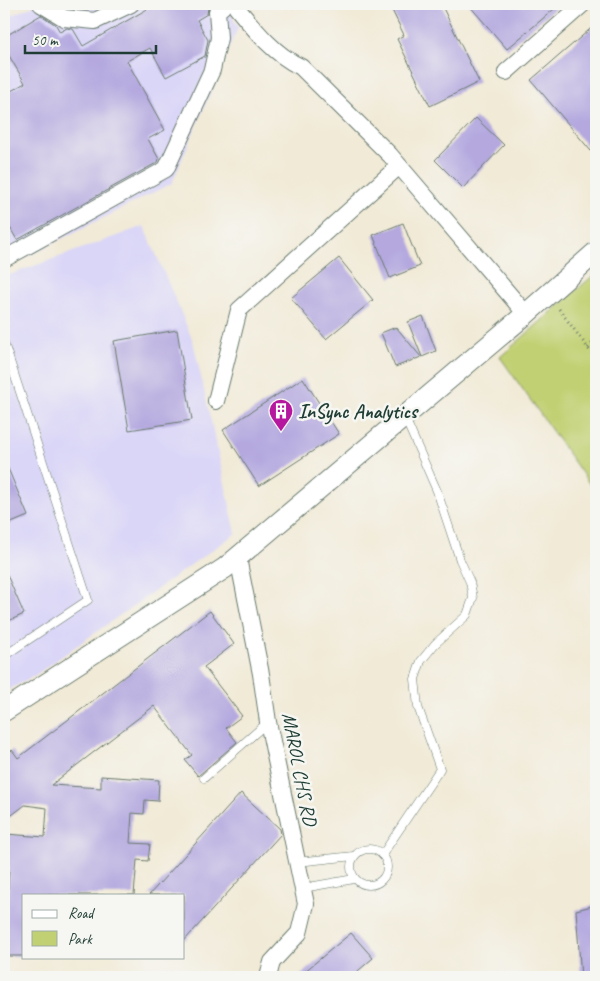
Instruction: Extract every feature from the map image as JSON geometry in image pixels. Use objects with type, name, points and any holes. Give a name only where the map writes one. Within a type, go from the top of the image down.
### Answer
[{"type":"street","points":[[41,4],[64,18],[95,21],[132,4]]},
{"type":"street","points":[[4,259],[166,169],[212,70],[219,38],[217,11],[223,6],[222,4]]},
{"type":"street","points":[[236,4],[237,8],[258,33],[290,62],[301,67],[399,166],[526,314]]},
{"type":"street","points":[[506,72],[583,4]]},
{"type":"street","points":[[216,401],[239,310],[399,166]]},
{"type":"street","points":[[4,711],[209,579],[238,558],[526,314],[596,252]]},
{"type":"street","name":"MAROL CHS RD","points":[[238,558],[262,674],[268,722],[306,904],[299,933],[272,962],[268,977]]},
{"type":"lane","points":[[4,343],[88,600],[4,656]]},
{"type":"lane","points":[[382,854],[440,770],[418,707],[415,679],[421,661],[435,644],[467,616],[473,598],[470,582],[460,560],[437,492],[405,416]]},
{"type":"lane","points":[[204,778],[268,722]]},
{"type":"lane","points":[[298,862],[354,856],[365,849],[377,851],[382,854],[387,865],[387,872],[381,881],[376,885],[364,885],[354,878],[350,867],[354,856]]},
{"type":"lane","points":[[303,888],[354,878]]},
{"type":"path","points":[[555,303],[596,360]]},
{"type":"path","points":[[588,348],[596,340]]},
{"type":"shaded area","points":[[37,4],[226,4],[238,28],[172,183],[4,268],[4,19]]},
{"type":"shaded area","points":[[144,226],[193,341],[236,533],[34,676],[4,692],[4,277]]},
{"type":"green space","points":[[596,273],[596,493],[500,357]]},
{"type":"building","points":[[156,4],[210,4],[207,14],[197,20],[208,40],[205,56],[166,77],[150,48],[127,61],[165,130],[148,139],[159,159],[158,162],[17,240],[4,217],[4,95],[25,83],[4,47],[4,37],[41,15],[56,25],[60,32],[67,28],[73,29],[83,46]]},
{"type":"building","points":[[389,4],[441,4],[479,82],[430,106],[397,39],[404,35]]},
{"type":"building","points":[[468,4],[560,4],[507,49]]},
{"type":"building","points":[[596,24],[596,157],[531,80]]},
{"type":"building","points":[[476,118],[504,145],[463,188],[435,160]]},
{"type":"building","points":[[403,223],[420,266],[390,278],[373,235]]},
{"type":"building","points":[[339,258],[373,300],[326,339],[291,298]]},
{"type":"building","points":[[423,316],[436,351],[422,357],[408,322]]},
{"type":"building","points":[[396,327],[421,357],[395,367],[381,333]]},
{"type":"building","points":[[177,330],[192,420],[129,430],[114,341]]},
{"type":"building","name":"InSync Analytics","points":[[303,378],[339,434],[259,486],[223,430]]},
{"type":"building","points":[[4,459],[28,516],[4,526]]},
{"type":"building","points":[[4,568],[24,614],[4,623]]},
{"type":"building","points":[[210,611],[234,644],[204,667],[242,716],[226,728],[237,742],[198,776],[185,760],[192,755],[154,706],[51,785],[101,788],[101,776],[159,780],[158,801],[145,800],[144,814],[132,813],[130,843],[150,844],[148,861],[137,860],[134,894],[22,894],[22,956],[4,956],[4,921],[6,921],[9,869],[4,869],[6,834],[45,837],[47,808],[25,805],[4,821],[4,757],[12,750],[18,758]]},
{"type":"building","points":[[241,793],[280,829],[281,834],[185,940],[185,894],[150,894]]},
{"type":"building","points":[[596,905],[596,977],[581,977],[576,910]]},
{"type":"building","points":[[351,933],[373,958],[351,977],[298,977]]},
{"type":"place","name":"InSync Analytics","points":[[281,432]]}]
